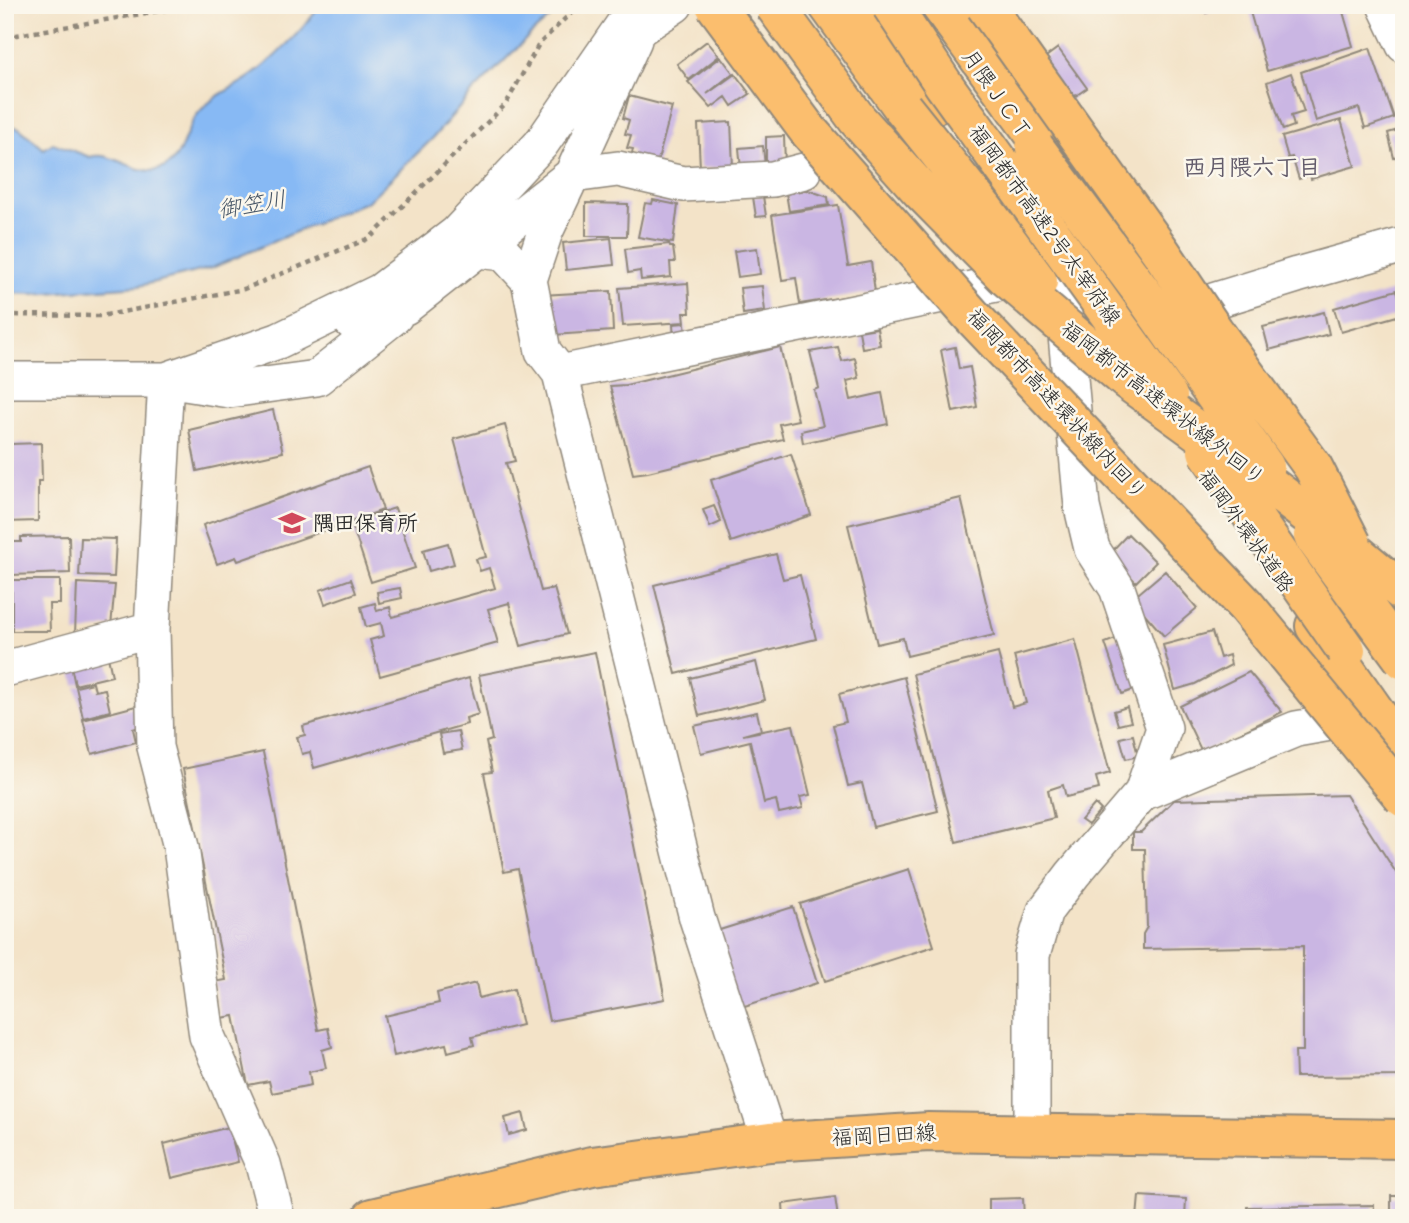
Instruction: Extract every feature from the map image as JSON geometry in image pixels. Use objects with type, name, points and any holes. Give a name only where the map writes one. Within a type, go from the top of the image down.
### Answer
[{"type":"main road","name":"福岡都市高速環状線内回り","points":[[715,5],[807,129],[971,315],[1246,606],[1404,798]]},
{"type":"main road","name":"福岡都市高速環状線外回り","points":[[774,5],[857,119],[922,192],[1005,276],[1128,381],[1244,465],[1404,593]]},
{"type":"main road","points":[[828,5],[903,108],[983,208],[1045,292],[1075,326],[1209,454]]},
{"type":"main road","name":"福岡外環状道路","points":[[864,5],[1391,722],[1404,753]]},
{"type":"main road","name":"福岡都市高速2号太宰府線","points":[[891,5],[952,96],[1346,650],[1391,722]]},
{"type":"main road","points":[[938,5],[1168,315],[1404,647]]},
{"type":"main road","name":"月隈ＪＣＴ","points":[[938,5],[1035,148],[1139,288],[1326,555],[1404,660]]},
{"type":"main road","points":[[985,5],[1313,467],[1357,555],[1404,618]]},
{"type":"main road","points":[[1004,5],[1176,246],[1214,331]]},
{"type":"main road","name":"福岡日田線","points":[[372,1218],[592,1166],[770,1142],[929,1132],[1404,1139]]},
{"type":"street","points":[[278,341],[381,291],[456,234],[541,144],[604,52],[638,17],[675,5]]},
{"type":"street","points":[[1004,5],[1168,315]]},
{"type":"street","points":[[1385,5],[1404,45]]},
{"type":"street","points":[[638,17],[572,176],[545,232],[529,280],[543,351],[560,373],[697,918],[770,1142]]},
{"type":"street","points":[[5,380],[166,380],[229,390],[317,378],[572,176],[618,169],[683,184],[773,179],[804,171]]},
{"type":"street","points":[[560,373],[1060,271],[1168,315],[1404,245]]},
{"type":"street","points":[[478,250],[504,253],[529,280]]},
{"type":"street","points":[[1032,1132],[1032,955],[1045,911],[1142,793],[1164,728],[1116,588],[1092,549],[1082,507],[1060,271]]},
{"type":"street","points":[[166,380],[278,341],[405,307]]},
{"type":"street","points":[[166,380],[152,629],[155,747],[181,847],[207,1036],[263,1164],[277,1218]]},
{"type":"street","points":[[5,669],[152,629]]},
{"type":"street","points":[[1142,793],[1296,729],[1391,722]]},
{"type":"path","points":[[165,11],[171,5]]},
{"type":"path","points":[[5,37],[194,5]]},
{"type":"path","points":[[5,315],[101,316],[244,289],[370,238],[506,104],[538,44],[579,5]]},
{"type":"water","name":"御笠川","points":[[320,5],[565,5],[531,34],[471,94],[432,139],[368,201],[212,268],[139,286],[33,294],[5,293],[5,125],[19,128],[44,149],[53,143],[90,157],[107,157],[148,171],[166,167],[177,155],[192,123],[202,109],[266,64]]},
{"type":"building","points":[[1203,5],[1227,5],[1227,6],[1206,13]]},
{"type":"building","points":[[1248,5],[1341,5],[1353,46],[1267,71]]},
{"type":"building","points":[[707,41],[719,56],[689,80],[677,64]]},
{"type":"building","points":[[1058,48],[1087,88],[1051,113],[1023,74]]},
{"type":"building","points":[[1370,48],[1394,118],[1365,128],[1359,108],[1316,121],[1301,72]]},
{"type":"building","points":[[721,57],[733,73],[707,94],[735,74],[750,94],[732,106],[726,97],[711,108],[688,82]]},
{"type":"building","points":[[1291,73],[1304,112],[1291,116],[1294,126],[1283,130],[1267,82]]},
{"type":"building","points":[[629,96],[672,107],[656,168],[630,162],[633,149],[627,148],[631,135],[625,134],[629,120],[623,118]]},
{"type":"building","points":[[1341,120],[1355,166],[1311,179],[1310,175],[1299,179],[1292,157],[1288,158],[1282,137]]},
{"type":"building","points":[[731,122],[733,167],[700,168],[698,124]]},
{"type":"building","points":[[1398,130],[1404,156],[1394,158],[1388,133]]},
{"type":"building","points":[[784,136],[785,164],[766,164],[766,137]]},
{"type":"building","points":[[763,146],[765,167],[741,169],[739,148]]},
{"type":"building","points":[[808,190],[828,197],[829,205],[789,211],[786,193]]},
{"type":"building","points":[[763,196],[766,216],[756,217],[753,197]]},
{"type":"building","points":[[653,200],[678,205],[673,243],[638,237],[645,203],[652,204]]},
{"type":"building","points":[[586,203],[628,204],[627,236],[586,236]]},
{"type":"building","points":[[838,205],[848,266],[871,262],[875,292],[800,304],[796,278],[782,280],[772,215]]},
{"type":"building","points":[[611,238],[614,265],[566,270],[563,243]]},
{"type":"building","points":[[669,244],[673,247],[675,262],[670,262],[671,277],[641,280],[640,271],[628,273],[625,249]]},
{"type":"building","points":[[757,248],[760,274],[738,277],[734,251]]},
{"type":"building","points":[[688,283],[690,313],[684,313],[685,322],[623,326],[619,288]]},
{"type":"building","points":[[762,286],[765,311],[743,314],[740,288]]},
{"type":"building","points":[[1397,290],[1404,314],[1341,332],[1334,308]]},
{"type":"building","points":[[611,291],[613,331],[552,335],[542,295]]},
{"type":"building","points":[[1324,312],[1329,334],[1269,350],[1263,327]]},
{"type":"building","points":[[685,323],[686,340],[674,341],[673,324]]},
{"type":"building","points":[[877,328],[880,345],[862,348],[859,331]]},
{"type":"building","points":[[780,347],[798,420],[779,424],[783,439],[633,474],[610,386],[626,385]]},
{"type":"building","points":[[838,347],[842,361],[855,358],[859,378],[847,381],[851,400],[882,393],[888,424],[803,443],[801,431],[823,426],[814,390],[819,388],[810,352]]},
{"type":"building","points":[[955,347],[959,369],[970,367],[977,407],[953,412],[941,350]]},
{"type":"building","points":[[273,410],[283,452],[197,471],[189,430]]},
{"type":"building","points":[[505,425],[515,461],[506,463],[541,591],[554,588],[567,634],[521,646],[509,603],[488,609],[498,643],[380,676],[370,640],[384,636],[381,623],[366,627],[361,607],[375,603],[377,611],[390,607],[392,617],[495,588],[489,568],[480,571],[476,559],[486,557],[454,439]]},
{"type":"building","points":[[5,434],[10,434],[11,444],[41,443],[42,481],[38,481],[38,521],[5,522]]},
{"type":"building","points":[[791,454],[811,515],[731,542],[711,480]]},
{"type":"building","points":[[368,467],[383,510],[238,561],[236,557],[217,564],[203,525]]},
{"type":"building","points":[[961,498],[994,635],[907,656],[903,638],[877,644],[848,525]]},
{"type":"building","points":[[714,506],[721,522],[710,527],[703,510]]},
{"type":"building","points":[[395,508],[415,568],[371,582],[351,522]]},
{"type":"building","points":[[1128,534],[1156,562],[1136,582],[1108,555]]},
{"type":"building","points":[[69,536],[70,573],[11,575],[10,542],[21,542],[21,537]]},
{"type":"building","points":[[81,538],[116,539],[114,577],[79,576]]},
{"type":"building","points":[[448,543],[454,564],[429,571],[423,550]]},
{"type":"building","points":[[776,554],[783,579],[800,575],[816,639],[676,674],[654,585]]},
{"type":"building","points":[[1165,571],[1197,608],[1164,636],[1132,599]]},
{"type":"building","points":[[351,579],[356,593],[325,604],[320,590]]},
{"type":"building","points":[[7,580],[60,580],[60,604],[49,604],[50,631],[12,631],[12,592],[7,592]]},
{"type":"building","points":[[77,583],[115,585],[111,626],[75,634]]},
{"type":"building","points":[[400,588],[402,598],[379,603],[377,592]]},
{"type":"building","points":[[1212,632],[1220,658],[1229,655],[1231,665],[1195,684],[1175,690],[1163,645]]},
{"type":"building","points":[[1123,636],[1141,687],[1122,694],[1105,643]]},
{"type":"building","points":[[1075,639],[1110,773],[1096,777],[1099,789],[1066,797],[1063,785],[1048,790],[1054,818],[956,842],[913,674],[998,653],[1012,707],[1026,703],[1014,656]]},
{"type":"building","points":[[595,652],[665,999],[549,1021],[518,869],[504,872],[484,773],[492,772],[486,742],[492,740],[479,675]]},
{"type":"building","points":[[108,657],[112,676],[75,685],[71,666]]},
{"type":"building","points":[[756,662],[765,700],[699,716],[690,678]]},
{"type":"building","points":[[1249,672],[1282,712],[1202,752],[1180,706]]},
{"type":"building","points":[[904,677],[938,811],[873,827],[862,783],[848,786],[833,725],[846,722],[839,694]]},
{"type":"building","points":[[469,678],[479,714],[466,718],[467,724],[314,768],[310,752],[302,754],[297,737],[305,735],[303,726]]},
{"type":"building","points":[[93,683],[95,691],[105,689],[110,711],[83,718],[76,687]]},
{"type":"building","points":[[136,706],[142,726],[133,729],[136,742],[92,754],[83,720]]},
{"type":"building","points":[[1127,707],[1131,722],[1118,725],[1114,711]]},
{"type":"building","points":[[757,712],[761,730],[743,735],[793,725],[810,795],[800,797],[803,808],[779,813],[776,800],[764,803],[750,741],[701,753],[694,726]]},
{"type":"building","points":[[458,731],[462,750],[443,753],[439,734]]},
{"type":"building","points":[[1133,735],[1138,756],[1126,759],[1120,738]]},
{"type":"building","points":[[263,752],[318,1030],[328,1028],[332,1047],[322,1050],[326,1068],[309,1072],[311,1085],[272,1093],[269,1081],[248,1085],[234,1016],[221,1018],[214,982],[226,980],[183,769]]},
{"type":"building","points":[[1346,795],[1404,885],[1404,1076],[1296,1077],[1295,1051],[1303,1051],[1303,946],[1143,949],[1143,934],[1147,927],[1145,849],[1133,849],[1133,832],[1141,832],[1174,800]]},
{"type":"building","points":[[1095,804],[1101,810],[1088,825],[1081,820]]},
{"type":"building","points":[[909,869],[934,946],[825,981],[800,904]]},
{"type":"building","points":[[793,907],[817,983],[732,1010],[707,934]]},
{"type":"building","points":[[476,983],[479,998],[514,989],[522,1025],[472,1037],[474,1045],[448,1052],[446,1044],[394,1056],[385,1016],[439,1003],[437,993]]},
{"type":"building","points":[[523,1113],[527,1130],[509,1135],[505,1118]]},
{"type":"building","points":[[229,1127],[238,1162],[172,1178],[164,1144]]},
{"type":"building","points":[[1139,1196],[1186,1199],[1185,1218],[1137,1218]]},
{"type":"building","points":[[1391,1196],[1404,1196],[1404,1218],[1391,1218]]},
{"type":"building","points":[[835,1197],[838,1218],[784,1218],[783,1204]]},
{"type":"building","points":[[1023,1198],[1024,1218],[989,1218],[989,1199]]},
{"type":"building","points":[[1374,1205],[1374,1218],[1247,1218],[1247,1207]]},
{"type":"place","name":"隅田保育所","points":[[292,523]]},
{"type":"district","name":"西月隈六丁目","points":[[1252,167]]}]
